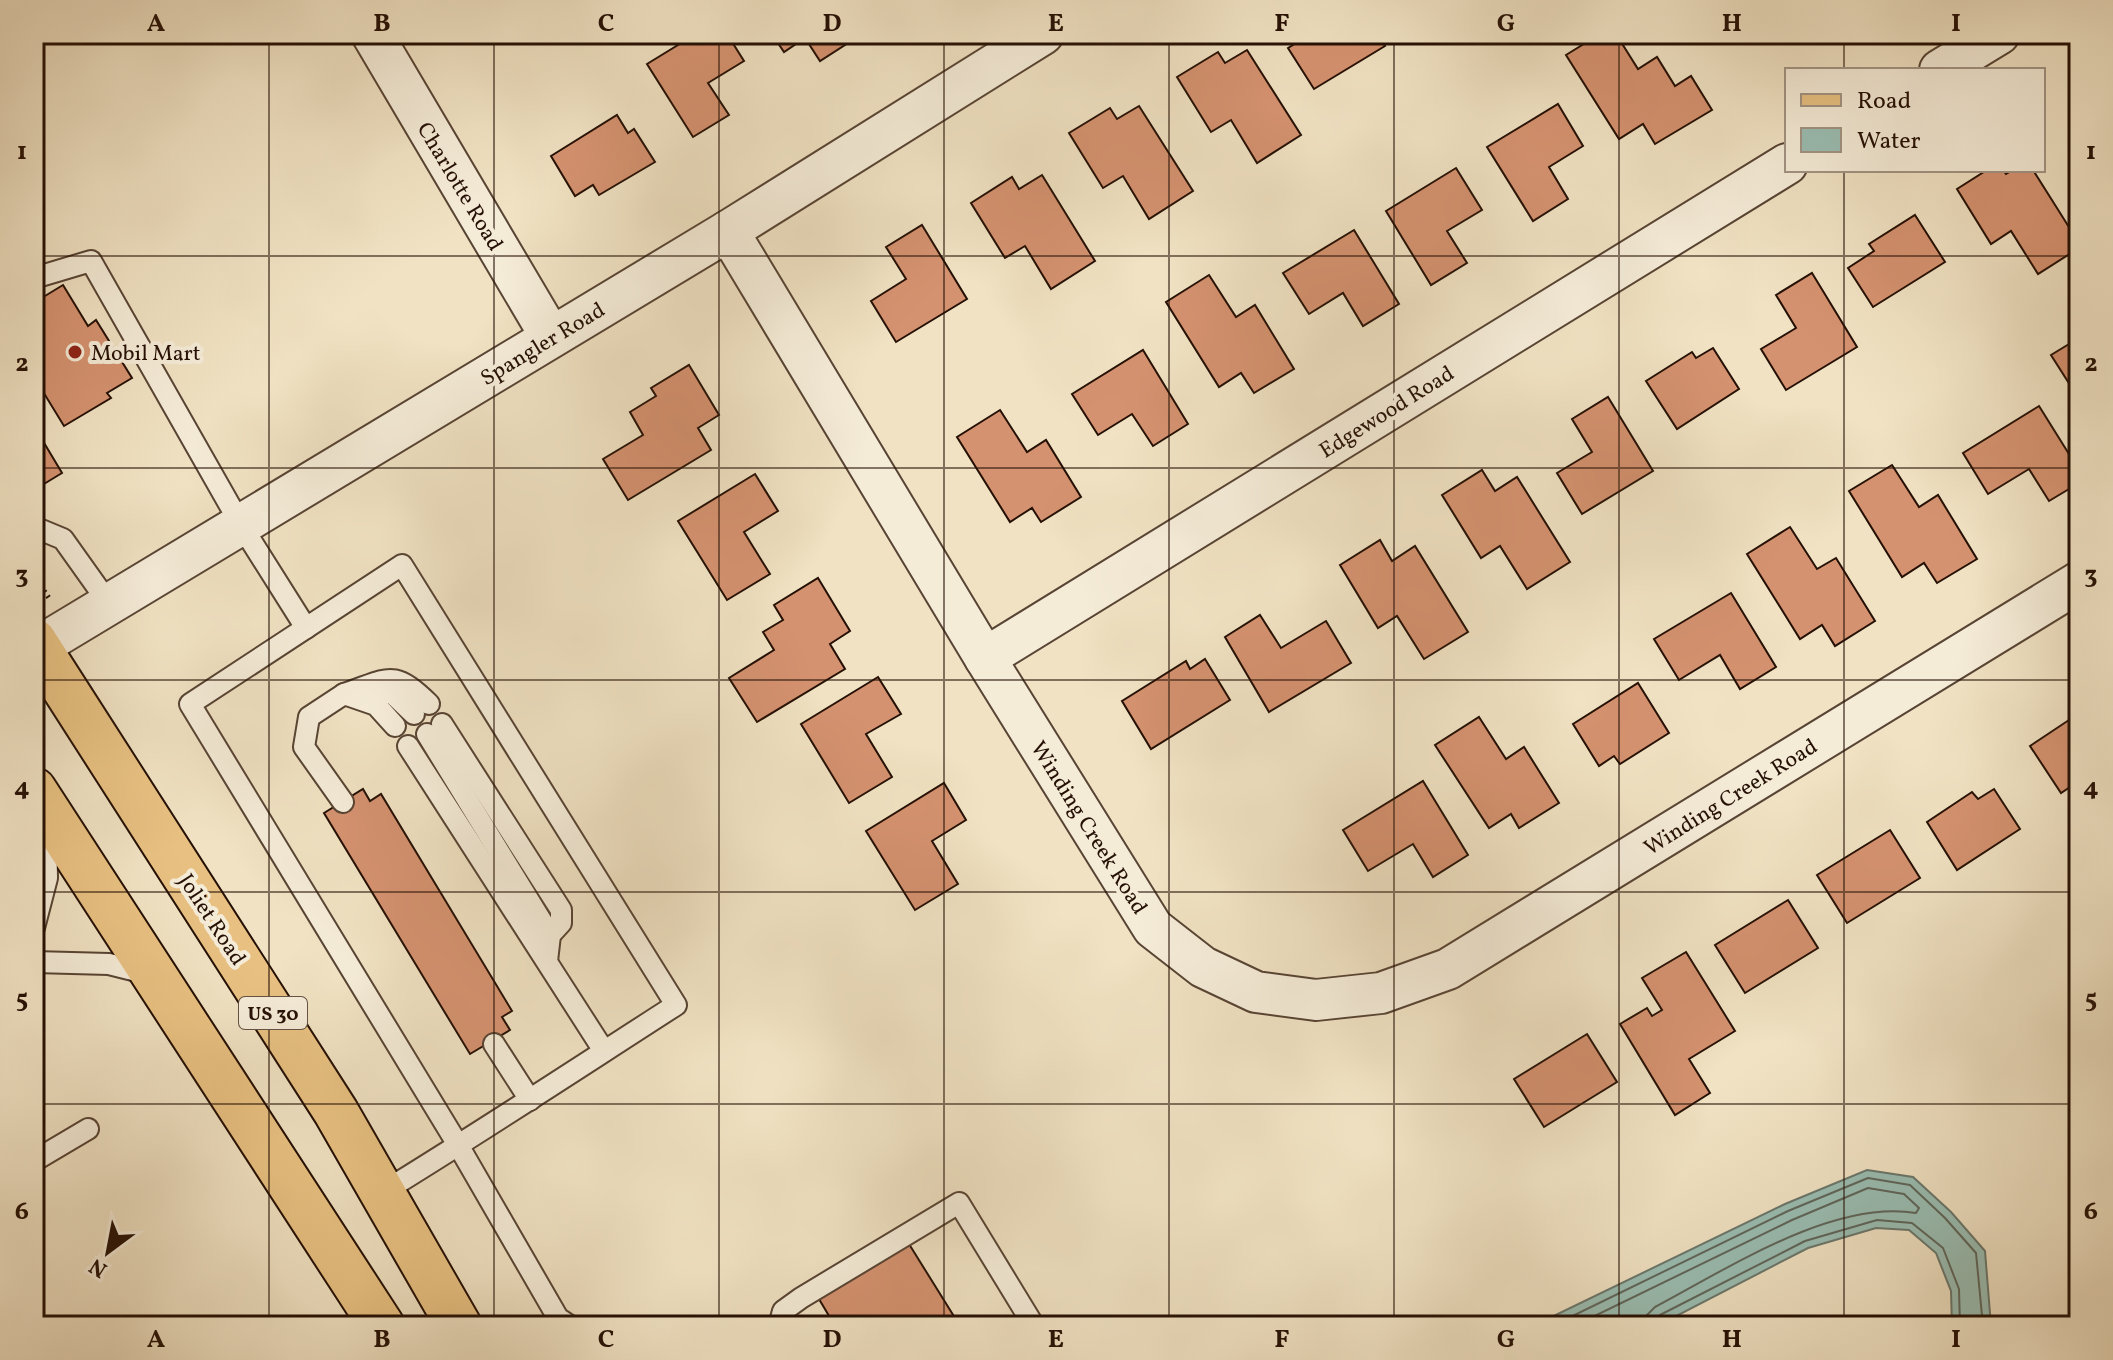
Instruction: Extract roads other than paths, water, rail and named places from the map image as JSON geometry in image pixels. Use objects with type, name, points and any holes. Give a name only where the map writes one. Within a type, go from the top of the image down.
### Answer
[{"type":"main road","name":"Joliet Road","points":[[36,644],[336,1112],[459,1326]]},
{"type":"main road","points":[[40,800],[382,1326]]},
{"type":"street","name":"Charlotte Road","points":[[372,34],[551,337]]},
{"type":"street","name":"Spangler Road","points":[[36,644],[110,605],[728,231],[1043,34]]},
{"type":"street","points":[[1943,68],[1999,34]]},
{"type":"street","name":"Edgewood Road","points":[[985,658],[1785,165]]},
{"type":"street","name":"Winding Creek Road","points":[[728,231],[985,658],[1153,928],[1203,967],[1256,992],[1316,1000],[1381,993],[1448,969],[2079,582]]},
{"type":"lane","points":[[34,278],[91,261],[241,525],[306,628]]},
{"type":"lane","points":[[34,527],[63,539],[110,605]]},
{"type":"lane","points":[[383,1192],[458,1145],[530,1100],[676,1005],[402,565],[190,704],[458,1145],[558,1318],[570,1326]]},
{"type":"lane","points":[[343,802],[304,747],[309,717],[344,694],[392,693],[422,709]]},
{"type":"lane","points":[[344,694],[376,705],[395,726]]},
{"type":"lane","points":[[435,729],[550,935],[547,961]]},
{"type":"lane","points":[[408,746],[604,1051]]},
{"type":"lane","points":[[34,928],[47,878],[40,800]]},
{"type":"lane","points":[[34,962],[109,964],[154,976]]},
{"type":"lane","points":[[494,1044],[530,1100]]},
{"type":"lane","points":[[34,1161],[88,1129]]},
{"type":"lane","points":[[779,1326],[783,1311],[801,1298],[959,1203],[1034,1326]]},
{"type":"water","points":[[1867,1170],[1913,1177],[1951,1212],[1985,1251],[1991,1326],[1952,1326],[1951,1291],[1936,1253],[1909,1230],[1876,1228],[1808,1248],[1657,1326],[1533,1326],[1785,1204]]},
{"type":"place","name":"Mobil Mart","points":[[75,352]]}]
